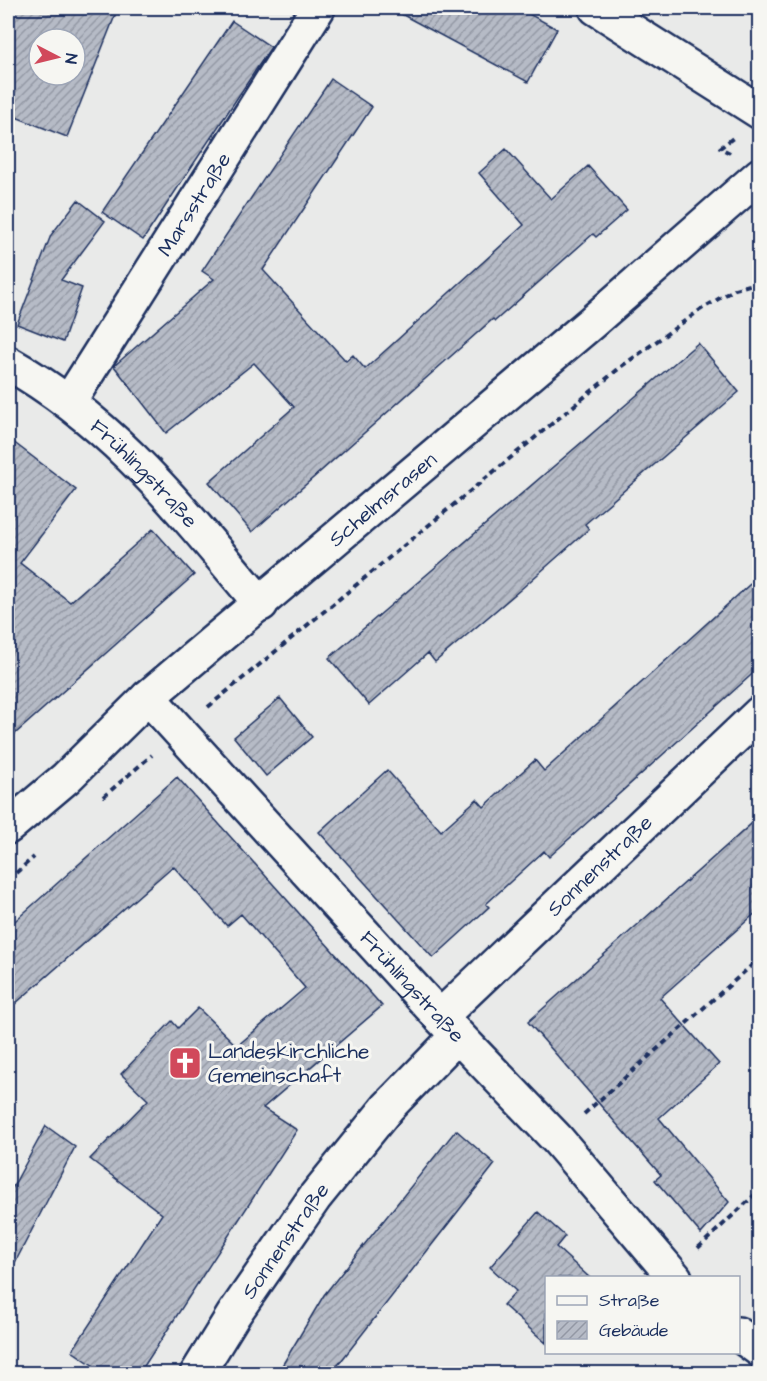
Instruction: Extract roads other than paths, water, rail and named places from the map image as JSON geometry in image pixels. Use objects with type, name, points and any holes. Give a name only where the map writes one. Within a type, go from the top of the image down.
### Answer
[{"type":"street","name":"Marsstraße","points":[[69,402],[318,8]]},
{"type":"street","points":[[596,8],[749,123]]},
{"type":"street","name":"Schelmsrasen","points":[[8,827],[66,778],[148,697],[261,604],[665,260],[759,175]]},
{"type":"street","name":"Frühlingstraße","points":[[8,363],[69,402],[136,460],[261,604]]},
{"type":"street","name":"Frühlingstraße","points":[[148,697],[449,1026],[557,1139],[673,1275]]},
{"type":"street","name":"Sonnenstraße","points":[[197,1374],[234,1314],[315,1197],[388,1107],[449,1026],[759,713]]},
{"type":"street","points":[[740,1336],[759,1350]]},
{"type":"place","name":"Landeskirchliche Gemeinschaft","points":[[185,1063]]}]
